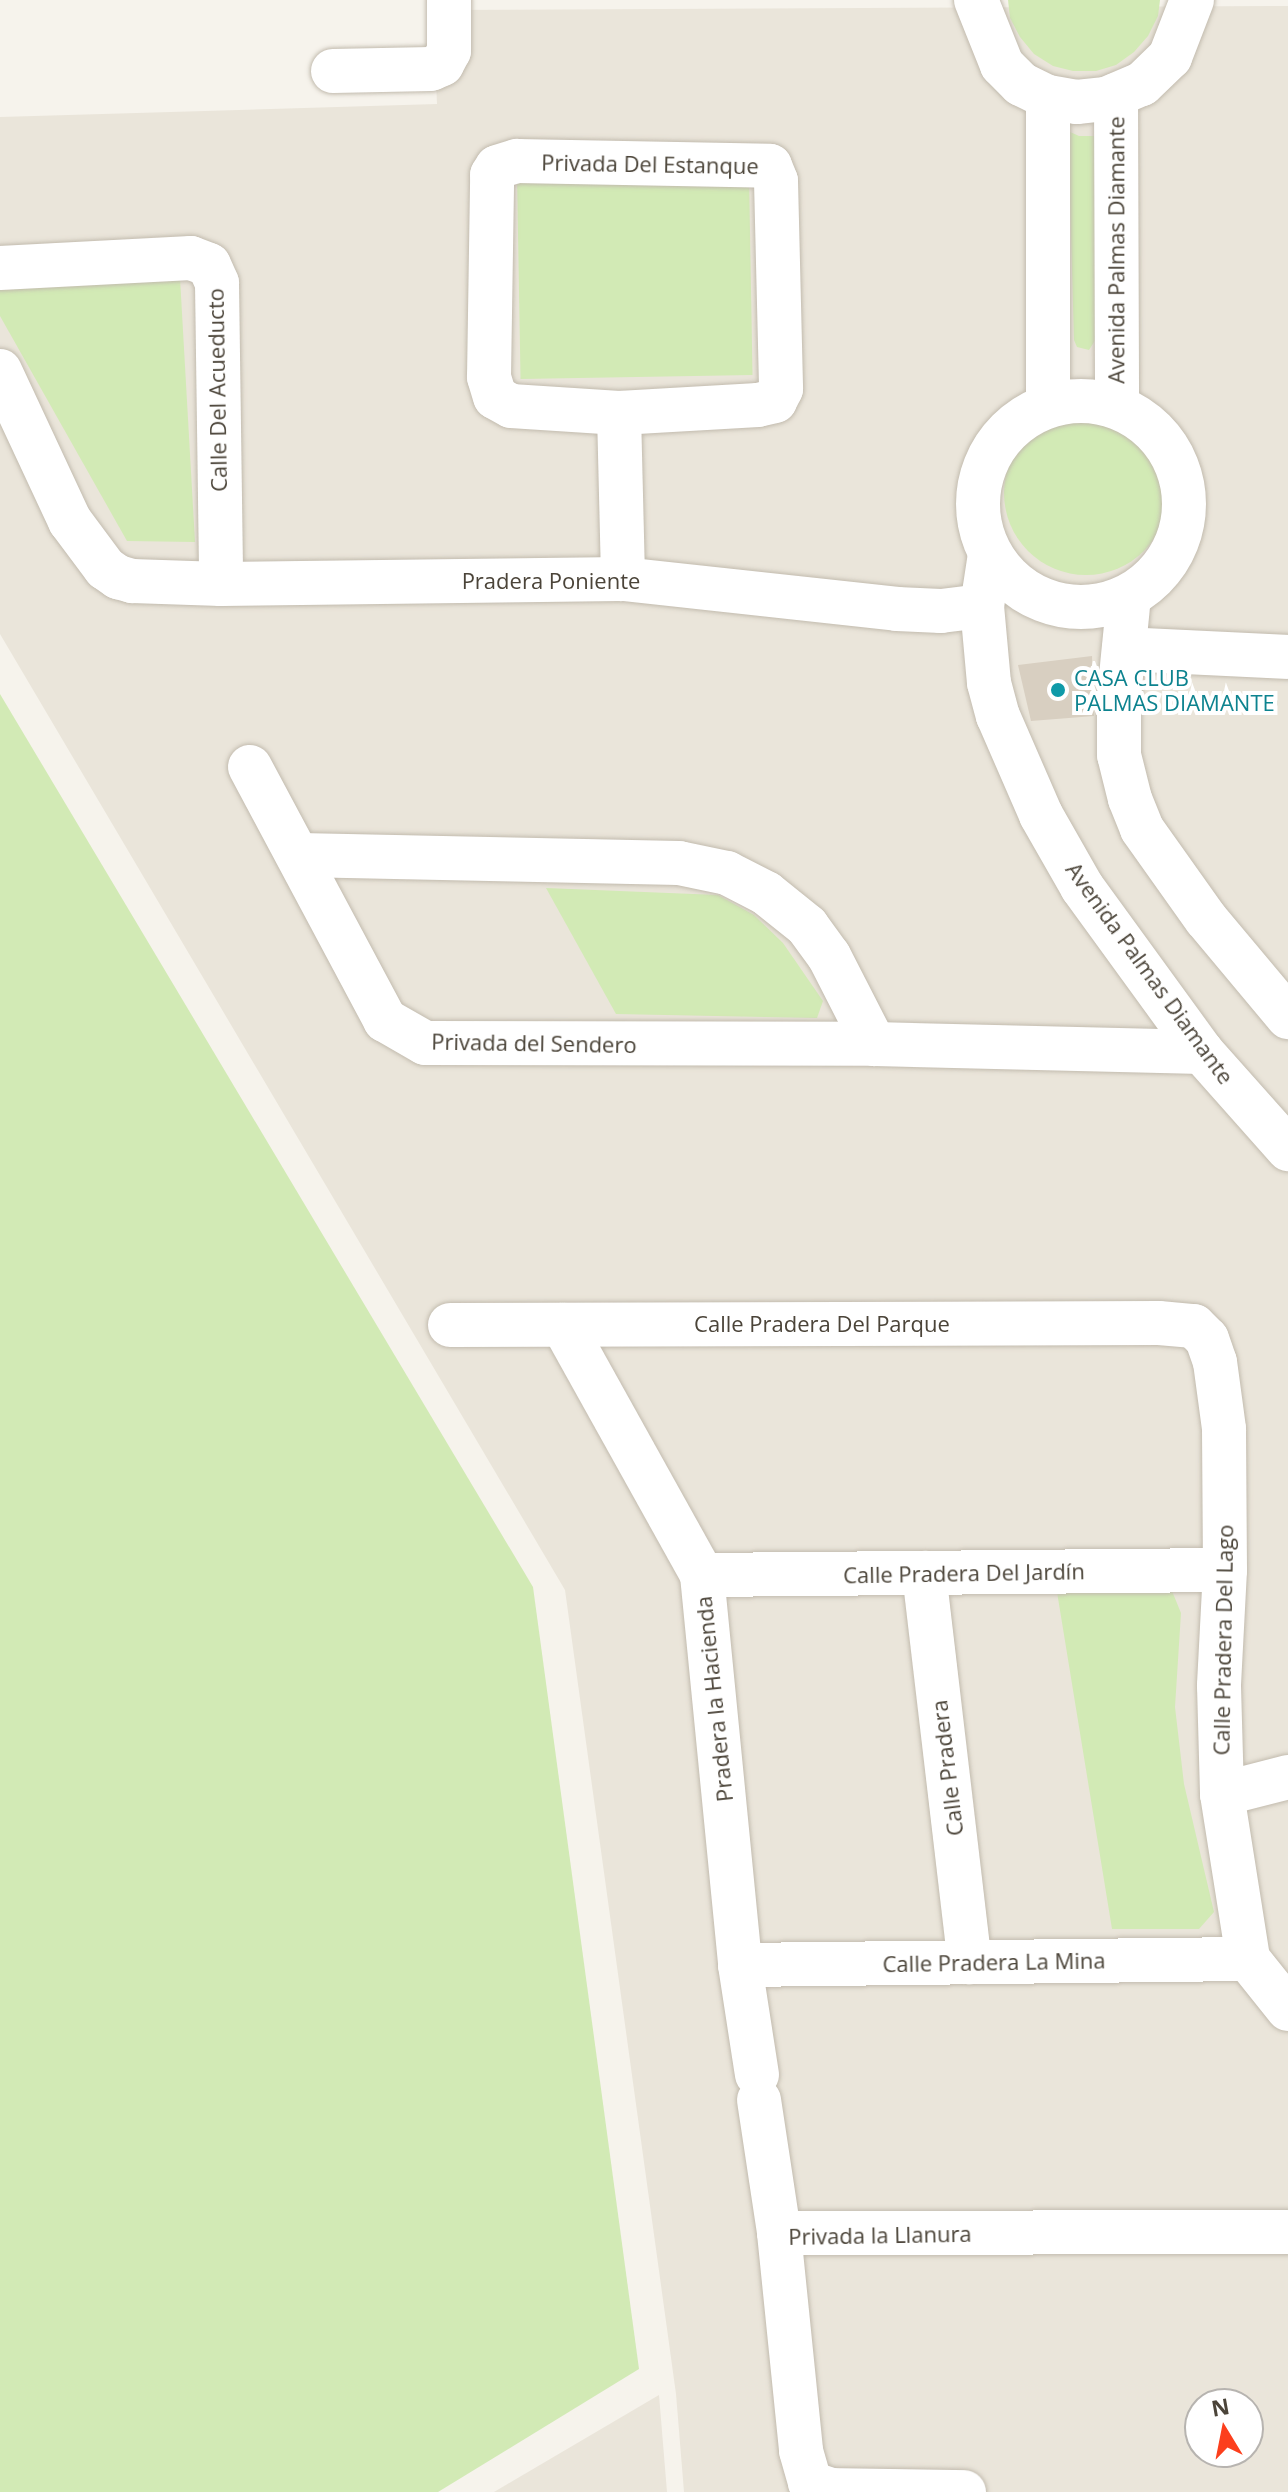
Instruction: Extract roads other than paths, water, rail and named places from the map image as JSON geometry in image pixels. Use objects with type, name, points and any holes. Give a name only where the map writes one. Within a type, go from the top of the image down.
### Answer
[{"type":"street","points":[[333,71],[431,69],[442,64],[449,51],[449,0]]},
{"type":"street","name":"Avenida Palmas Diamante","points":[[976,0],[1002,65],[1021,84],[1048,97],[1077,102],[1116,95],[1142,84],[1170,57],[1192,0]]},
{"type":"street","name":"Avenida Palmas Diamante","points":[[1116,95],[1117,405]]},
{"type":"street","points":[[1048,97],[1048,405]]},
{"type":"street","name":"Privada Del Estanque","points":[[517,161],[770,166],[776,181],[778,396],[765,405],[619,413],[511,406],[495,397],[489,377],[492,184],[497,167],[517,161]]},
{"type":"street","name":"Calle Del Acueducto","points":[[0,268],[191,258],[209,265],[217,283],[221,584]]},
{"type":"street","name":"Pradera Poniente","points":[[0,371],[70,521],[105,568],[118,577],[154,584],[623,579],[897,609],[941,611],[982,606]]},
{"type":"street","points":[[1090,402],[1117,405],[1155,431],[1170,451],[1180,473],[1185,496],[1184,520],[1165,564],[1129,596],[1105,604],[1078,607],[1052,603],[1029,593],[1010,579],[990,554],[980,527],[977,499],[983,471],[997,445],[1016,424],[1048,405],[1090,402]]},
{"type":"street","points":[[619,413],[623,579]]},
{"type":"street","name":"Avenida Palmas Diamante","points":[[990,554],[982,606],[989,683],[998,716],[1041,815],[1082,887],[1202,1052],[1288,1149]]},
{"type":"street","points":[[1129,596],[1119,697],[1119,755],[1130,799],[1142,829],[1206,919],[1288,1017]]},
{"type":"street","points":[[1124,649],[1288,657]]},
{"type":"street","name":"Privada del Sendero","points":[[250,767],[300,855],[385,1020],[425,1043],[874,1044],[1202,1052]]},
{"type":"street","points":[[300,855],[679,863],[727,873],[766,893],[807,926],[829,956],[874,1044]]},
{"type":"street","name":"Calle Pradera Del Parque","points":[[450,1325],[1159,1323],[1194,1326]]},
{"type":"street","name":"Pradera la Hacienda","points":[[563,1325],[702,1575],[740,1965],[779,2233]]},
{"type":"street","name":"Calle Pradera Del Lago","points":[[1194,1326],[1207,1339],[1215,1362],[1224,1429],[1225,1570],[1219,1686],[1222,1794],[1248,1959]]},
{"type":"street","name":"Calle Pradera Del Jardín","points":[[702,1575],[1225,1570]]},
{"type":"street","name":"Calle Pradera","points":[[924,1573],[970,1962]]},
{"type":"street","points":[[1222,1794],[1288,1777]]},
{"type":"street","points":[[1248,1959],[1288,2009]]},
{"type":"street","name":"Calle Pradera La Mina","points":[[740,1965],[1248,1959]]},
{"type":"street","name":"Privada la Llanura","points":[[964,2492],[832,2490],[810,2483],[801,2451],[779,2233],[1288,2232]]},
{"type":"place","name":"CASA CLUB PALMAS DIAMANTE","points":[[1058,690]]}]
